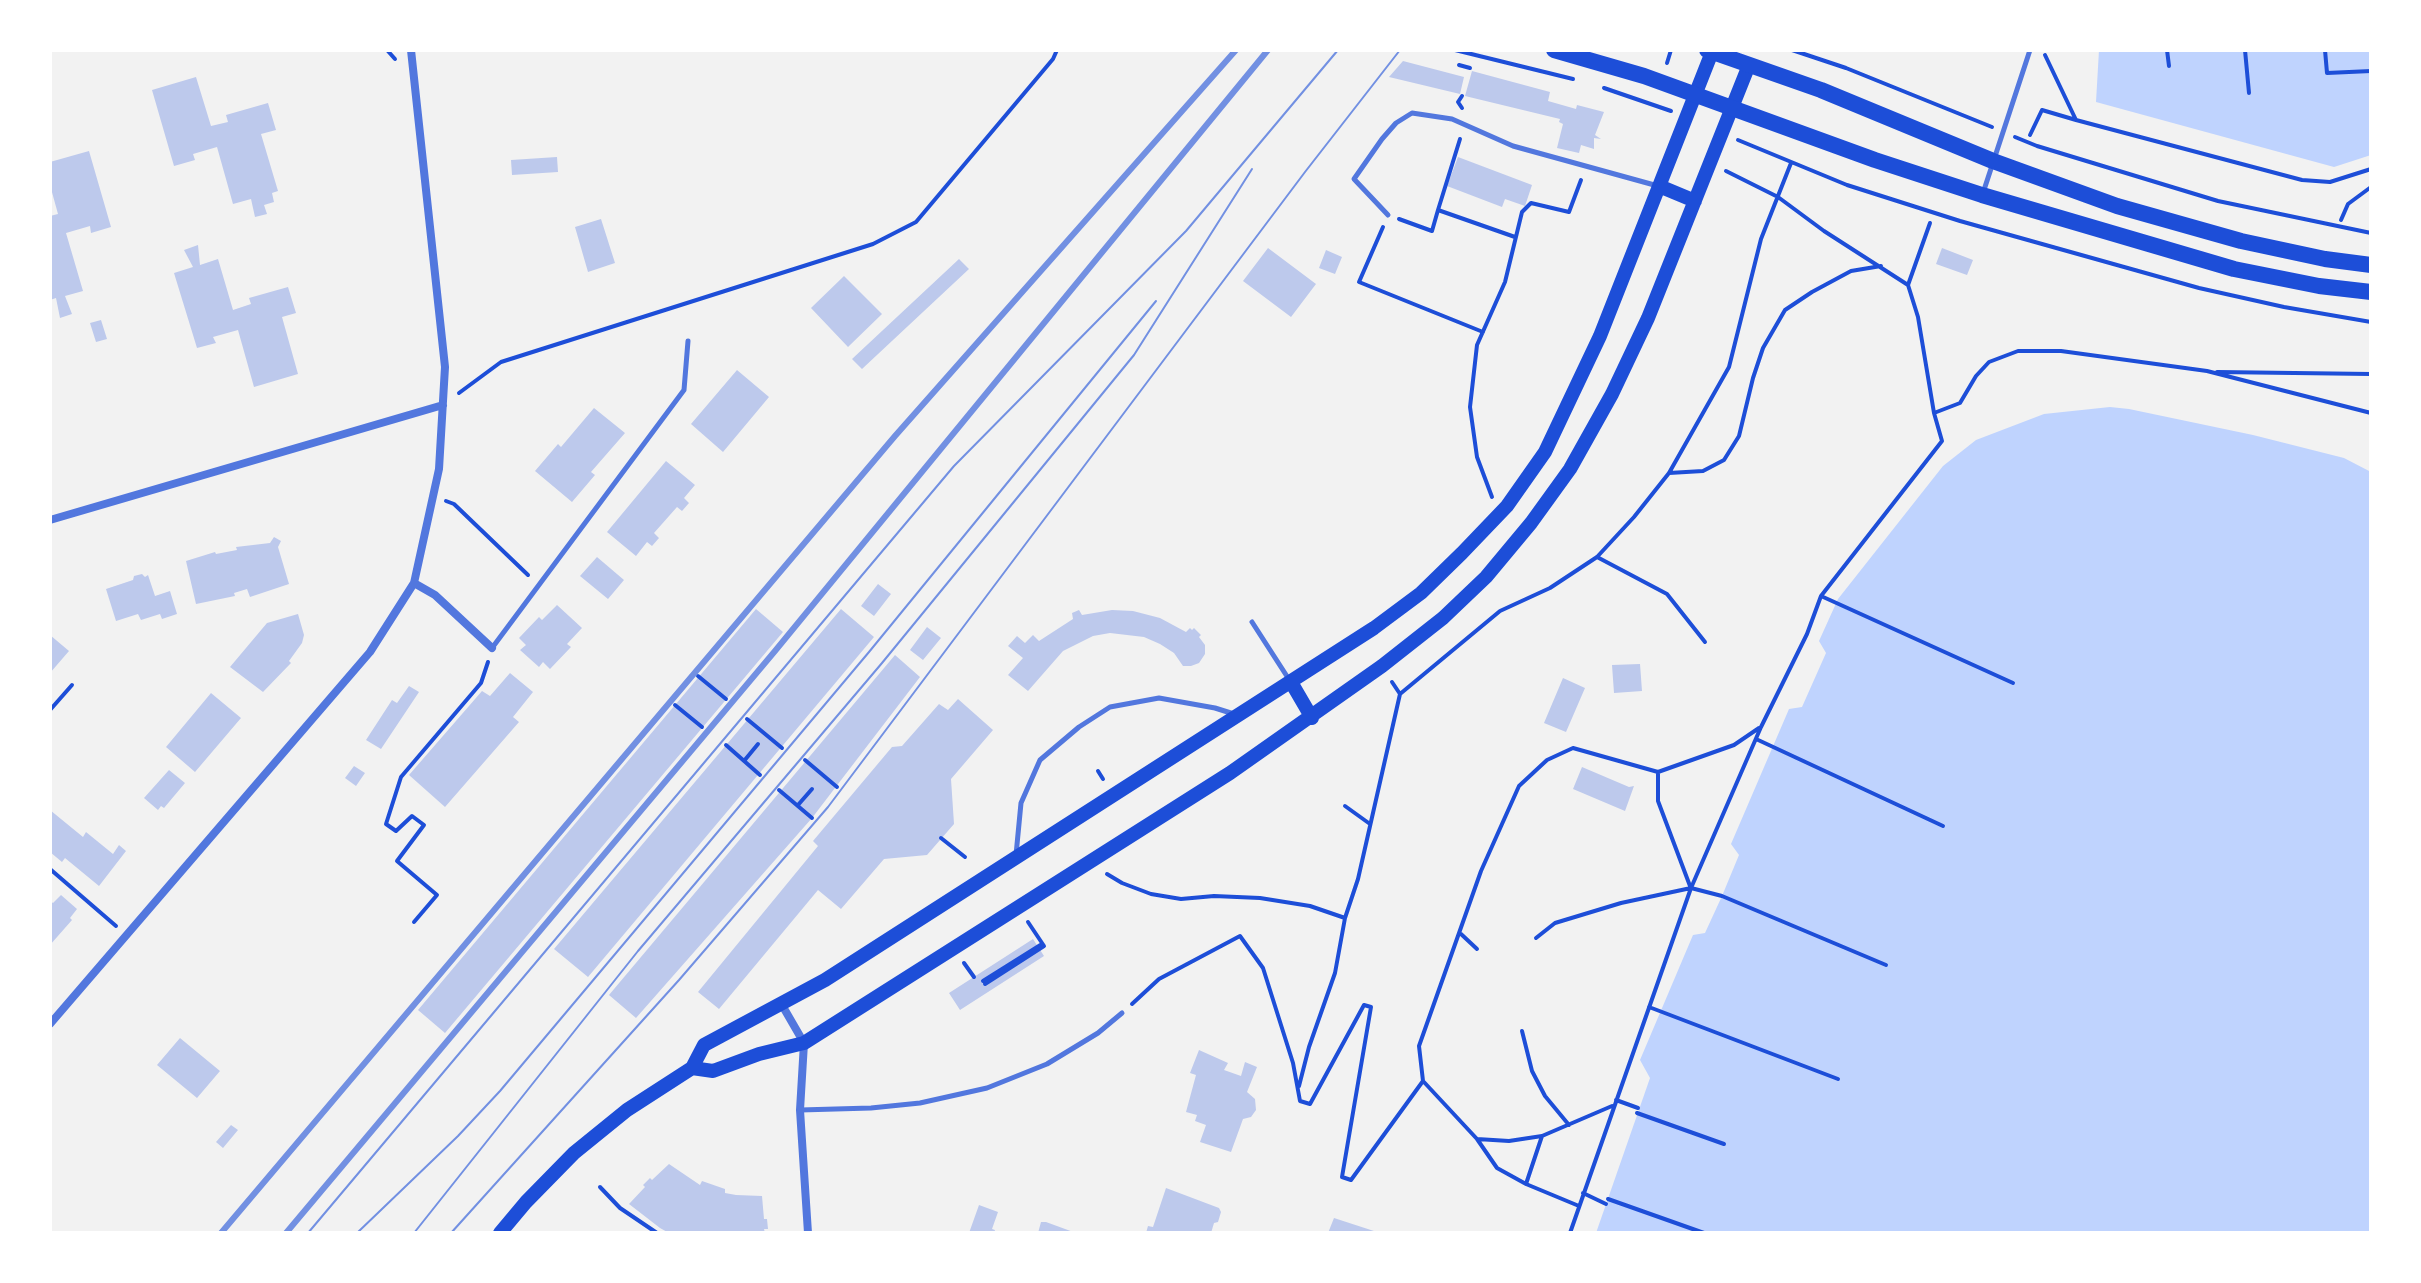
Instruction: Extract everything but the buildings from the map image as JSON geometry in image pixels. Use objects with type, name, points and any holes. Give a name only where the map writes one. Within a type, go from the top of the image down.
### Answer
[{"type":"main road","points":[[1554,50],[1695,95],[1982,195],[2234,269],[2319,286],[2371,292]]},
{"type":"main road","points":[[500,1233],[574,1153],[627,1110],[692,1068],[704,1045],[782,1005],[1016,858],[1374,628],[1421,593],[1500,514],[1545,452],[1600,336],[1710,51],[1871,109],[1993,161],[2117,206],[2241,241],[2325,259],[2371,265]]},
{"type":"main road","points":[[692,1068],[713,1071],[759,1054],[804,1043],[1221,780],[1312,718],[1443,618],[1486,577],[1531,523],[1570,469],[1612,394],[1648,318],[1749,65]]},
{"type":"main road","points":[[1659,186],[1695,201]]},
{"type":"main road","points":[[1291,682],[1312,718]]},
{"type":"street","points":[[50,1024],[370,652],[414,583],[439,469],[445,367],[411,50]]},
{"type":"street","points":[[50,520],[443,405]]},
{"type":"street","points":[[414,583],[435,595],[492,648]]},
{"type":"street","points":[[782,1005],[804,1043],[800,1110],[808,1233]]},
{"type":"lane","points":[[1982,195],[2030,50]]},
{"type":"lane","points":[[1388,215],[1354,179],[1396,123],[1412,113],[1437,115],[1513,146],[1659,186]]},
{"type":"lane","points":[[492,648],[684,390],[688,341]]},
{"type":"lane","points":[[1252,622],[1291,682]]},
{"type":"lane","points":[[1016,858],[1021,803],[1040,760],[1079,727],[1110,707],[1159,698],[1239,715]]},
{"type":"lane","points":[[800,1110],[920,1103],[987,1088],[1047,1064],[1098,1033],[1122,1013]]},
{"type":"path","points":[[443,405],[501,362],[873,244],[916,222],[1053,59],[1057,50]]},
{"type":"path","points":[[1455,50],[1582,81]]},
{"type":"path","points":[[1664,71],[1671,50]]},
{"type":"path","points":[[1792,50],[1846,68],[2037,146],[2218,201],[2371,233]]},
{"type":"path","points":[[2040,50],[2048,59],[2076,120]]},
{"type":"path","points":[[2167,50],[2169,66]]},
{"type":"path","points":[[2245,50],[2249,93]]},
{"type":"path","points":[[2325,50],[2327,73],[2371,71]]},
{"type":"path","points":[[1459,65],[1470,68]]},
{"type":"path","points":[[1596,85],[1670,111]]},
{"type":"path","points":[[2030,135],[2042,110],[2302,180],[2330,182],[2371,169]]},
{"type":"path","points":[[1465,125],[1432,231],[1388,215],[1359,282],[1483,332]]},
{"type":"path","points":[[1745,143],[1903,204],[2199,288],[2371,322]]},
{"type":"path","points":[[1711,163],[1778,197],[1908,285]]},
{"type":"path","points":[[1299,1089],[1309,1047],[1335,973],[1345,918],[1400,694],[1500,611],[1550,588],[1597,557],[1669,473],[1729,367],[1761,239],[1791,163]]},
{"type":"path","points":[[1500,514],[1477,457],[1470,407],[1477,345],[1505,282],[1522,212],[1531,203],[1569,212],[1585,166]]},
{"type":"path","points":[[2341,220],[2348,204],[2371,187]]},
{"type":"path","points":[[1438,210],[1515,237]]},
{"type":"path","points":[[1570,1233],[1691,888],[1761,727],[1807,634],[1821,596],[1942,441],[1934,413],[1918,317],[1908,285],[1930,223]]},
{"type":"path","points":[[1669,473],[1703,471],[1724,460],[1739,436],[1763,348],[1785,310],[1851,271],[1881,266]]},
{"type":"path","points":[[1934,413],[1960,403],[1976,376],[1989,362],[2018,351],[2061,351],[2207,371],[2371,413]]},
{"type":"path","points":[[2207,371],[2371,374]]},
{"type":"path","points":[[433,498],[454,504],[539,585]]},
{"type":"path","points":[[1597,557],[1667,594],[1705,642]]},
{"type":"path","points":[[1821,596],[2013,683]]},
{"type":"path","points":[[414,922],[437,895],[397,861],[424,825],[412,816],[396,831],[386,824],[401,777],[481,683],[492,648]]},
{"type":"path","points":[[1382,666],[1400,694]]},
{"type":"path","points":[[698,676],[726,699]]},
{"type":"path","points":[[50,710],[72,685]]},
{"type":"path","points":[[675,705],[702,727]]},
{"type":"path","points":[[747,719],[782,748]]},
{"type":"path","points":[[1579,1206],[1497,1168],[1477,1139],[1423,1081],[1419,1046],[1481,871],[1519,786],[1547,760],[1573,748],[1658,772],[1734,745],[1761,727]]},
{"type":"path","points":[[1756,739],[1943,826]]},
{"type":"path","points":[[743,761],[758,744]]},
{"type":"path","points":[[726,745],[760,775]]},
{"type":"path","points":[[805,760],[837,787]]},
{"type":"path","points":[[1098,771],[1103,779]]},
{"type":"path","points":[[1658,772],[1658,801],[1691,888]]},
{"type":"path","points":[[798,806],[812,789]]},
{"type":"path","points":[[779,790],[812,818]]},
{"type":"path","points":[[1345,806],[1370,824]]},
{"type":"path","points":[[941,838],[965,857]]},
{"type":"path","points":[[1089,863],[1122,883],[1151,894],[1181,899],[1214,896],[1260,898],[1310,906],[1345,918]]},
{"type":"path","points":[[50,869],[127,935]]},
{"type":"path","points":[[1536,938],[1555,923],[1621,903],[1691,888],[1722,896],[1886,965]]},
{"type":"path","points":[[984,982],[1044,946],[1018,907]]},
{"type":"path","points":[[1460,934],[1477,949]]},
{"type":"path","points":[[1122,1013],[1159,979],[1240,936],[1263,968],[1300,1101],[1310,1104],[1364,1005],[1371,1007],[1342,1177],[1351,1180],[1423,1081]]},
{"type":"path","points":[[1648,1007],[1838,1079]]},
{"type":"path","points":[[1522,1031],[1532,1071],[1545,1096],[1569,1125]]},
{"type":"path","points":[[1477,1139],[1509,1141],[1542,1136],[1615,1103],[1724,1144]]},
{"type":"path","points":[[1526,1184],[1542,1136]]},
{"type":"path","points":[[600,1187],[620,1208],[657,1233]]},
{"type":"path","points":[[1583,1193],[1704,1233]]},
{"type":"water","points":[[2099,50],[2371,50],[2371,155],[2334,167],[2096,102]]},
{"type":"water","points":[[2110,407],[2253,435],[2344,458],[2371,472],[2371,1233],[1596,1233],[1650,1078],[1640,1060],[1693,935],[1705,933],[1722,896],[1739,855],[1731,844],[1789,709],[1802,707],[1826,653],[1819,641],[1838,599],[1943,466],[1976,440],[2044,414]]},
{"type":"tram line","points":[[308,1233],[954,466],[1186,231],[1338,50]]},
{"type":"tram line","points":[[451,1233],[679,980],[828,807],[1400,50]]},
{"type":"tram line","points":[[414,1233],[638,951],[882,663],[1134,355],[1252,169]]},
{"type":"tram line","points":[[357,1233],[500,1091],[869,652],[1156,301]]},
{"type":"railway","points":[[221,1233],[895,436],[1236,50]]},
{"type":"railway","points":[[286,1233],[775,651],[1268,50]]}]
